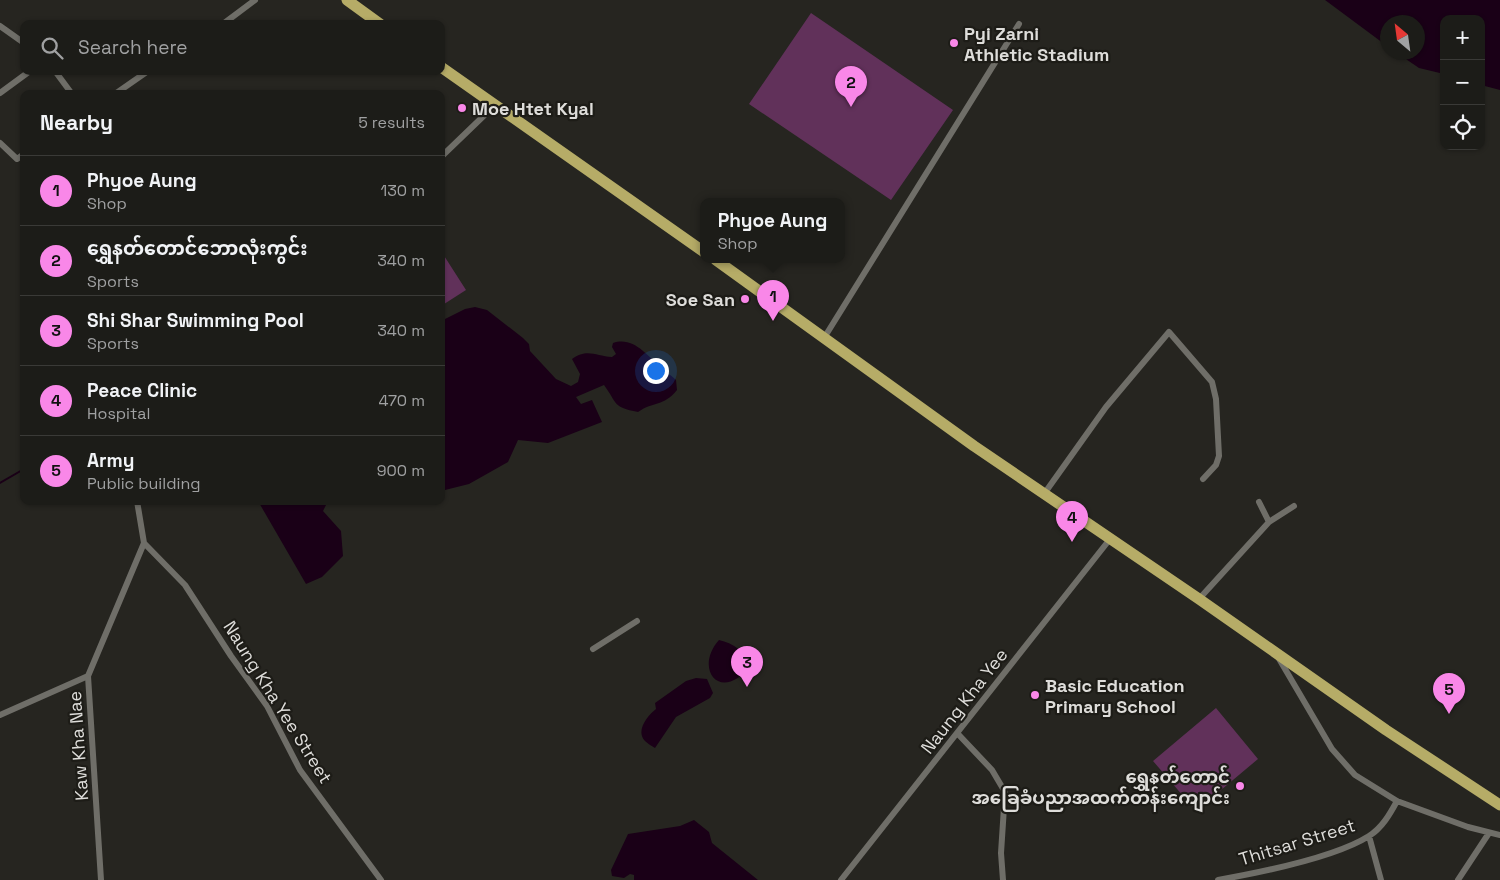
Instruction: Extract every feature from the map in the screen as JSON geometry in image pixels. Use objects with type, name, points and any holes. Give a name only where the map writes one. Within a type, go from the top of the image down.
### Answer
[{"type":"highway","points":[[347,0],[374,20]]},
{"type":"highway","points":[[445,70],[700,249]]},
{"type":"highway","points":[[720,263],[1044,494],[1500,806]]},
{"type":"street","points":[[229,20],[256,0]]},
{"type":"street","points":[[824,338],[1019,24]]},
{"type":"street","points":[[0,26],[20,39]]},
{"type":"street","points":[[0,93],[25,75]]},
{"type":"street","points":[[58,75],[69,90]]},
{"type":"street","points":[[120,90],[142,75]]},
{"type":"street","points":[[445,153],[495,105]]},
{"type":"street","points":[[0,143],[17,158],[20,156]]},
{"type":"street","points":[[1044,494],[1106,407],[1169,332],[1212,382],[1216,399],[1219,456],[1216,465],[1203,479]]},
{"type":"street","points":[[1258,502],[1269,522]]},
{"type":"street","points":[[138,505],[144,544]]},
{"type":"street","points":[[1199,599],[1269,522],[1294,506]]},
{"type":"street","name":"Naung Kha Yee","points":[[841,880],[1110,539]]},
{"type":"street","name":"Kaw Kha Nae","points":[[101,880],[88,676],[144,544]]},
{"type":"street","name":"Naung Kha Yee Street","points":[[144,544],[186,585],[231,656],[267,706],[300,770],[381,880]]},
{"type":"street","points":[[593,650],[637,621]]},
{"type":"street","points":[[1276,654],[1332,749],[1355,775],[1397,800],[1489,833],[1500,835]]},
{"type":"street","points":[[0,715],[88,676]]},
{"type":"street","points":[[958,734],[992,770],[1005,792],[1001,853],[1003,880]]},
{"type":"street","name":"Thitsar Street","points":[[1223,880],[1298,862],[1337,850],[1369,836],[1387,820],[1397,800]]},
{"type":"street","points":[[1458,880],[1489,833]]},
{"type":"street","points":[[1369,836],[1381,880]]},
{"type":"shaded area","points":[[1325,0],[1500,0],[1500,90],[1485,86],[1485,15],[1440,15],[1440,73],[1419,68],[1407,60],[1425,60],[1425,15],[1380,15],[1380,41]]},
{"type":"shaded area","points":[[811,13],[953,110],[891,200],[749,104]]},
{"type":"shaded area","points":[[445,257],[466,290],[445,303]]},
{"type":"shaded area","points":[[475,307],[487,310],[529,344],[530,351],[556,379],[571,386],[578,382],[580,374],[572,359],[587,353],[612,357],[616,354],[612,347],[613,343],[627,342],[645,352],[676,380],[677,390],[663,402],[638,412],[616,404],[604,385],[576,397],[581,404],[592,400],[602,422],[548,443],[518,440],[508,462],[469,484],[445,490],[445,319],[465,309]]},
{"type":"shaded area","points":[[260,505],[326,505],[323,511],[341,531],[343,556],[322,577],[306,584]]},
{"type":"shaded area","points":[[719,640],[729,643],[738,649],[752,664],[741,676],[730,682],[721,682],[714,678],[710,671],[709,662],[712,651]]},
{"type":"shaded area","points":[[696,678],[707,679],[713,693],[710,698],[676,717],[655,748],[647,743],[642,737],[642,728],[646,719],[656,709],[655,703],[686,681]]},
{"type":"shaded area","points":[[1216,708],[1258,759],[1196,811],[1153,761]]},
{"type":"shaded area","points":[[694,820],[709,832],[712,843],[758,880],[634,880],[634,875],[630,874],[624,878],[612,876],[611,870],[628,834],[680,826]]},
{"type":"waterway","points":[[0,483],[20,471]]},
{"type":"place","name":"Pyi Zarni Athletic Stadium","points":[[954,43]]},
{"type":"place","name":"ရွှေနတ်တောင်ဘောလုံးကွင်း","points":[[851,107]]},
{"type":"place","name":"Moe Htet Kyal","points":[[462,108]]},
{"type":"place","name":"Soe San","points":[[745,299]]},
{"type":"place","name":"Phyoe Aung","points":[[773,321]]},
{"type":"place","name":"Peace Clinic","points":[[1072,542]]},
{"type":"place","name":"Shi Shar Swimming Pool","points":[[747,687]]},
{"type":"place","name":"Basic Education Primary School","points":[[1035,695]]},
{"type":"place","name":"Army","points":[[1449,714]]},
{"type":"place","name":"ရွှေနတ်တောင် အခြေခံပညာအထက်တန်းကျောင်း","points":[[1240,786]]}]
